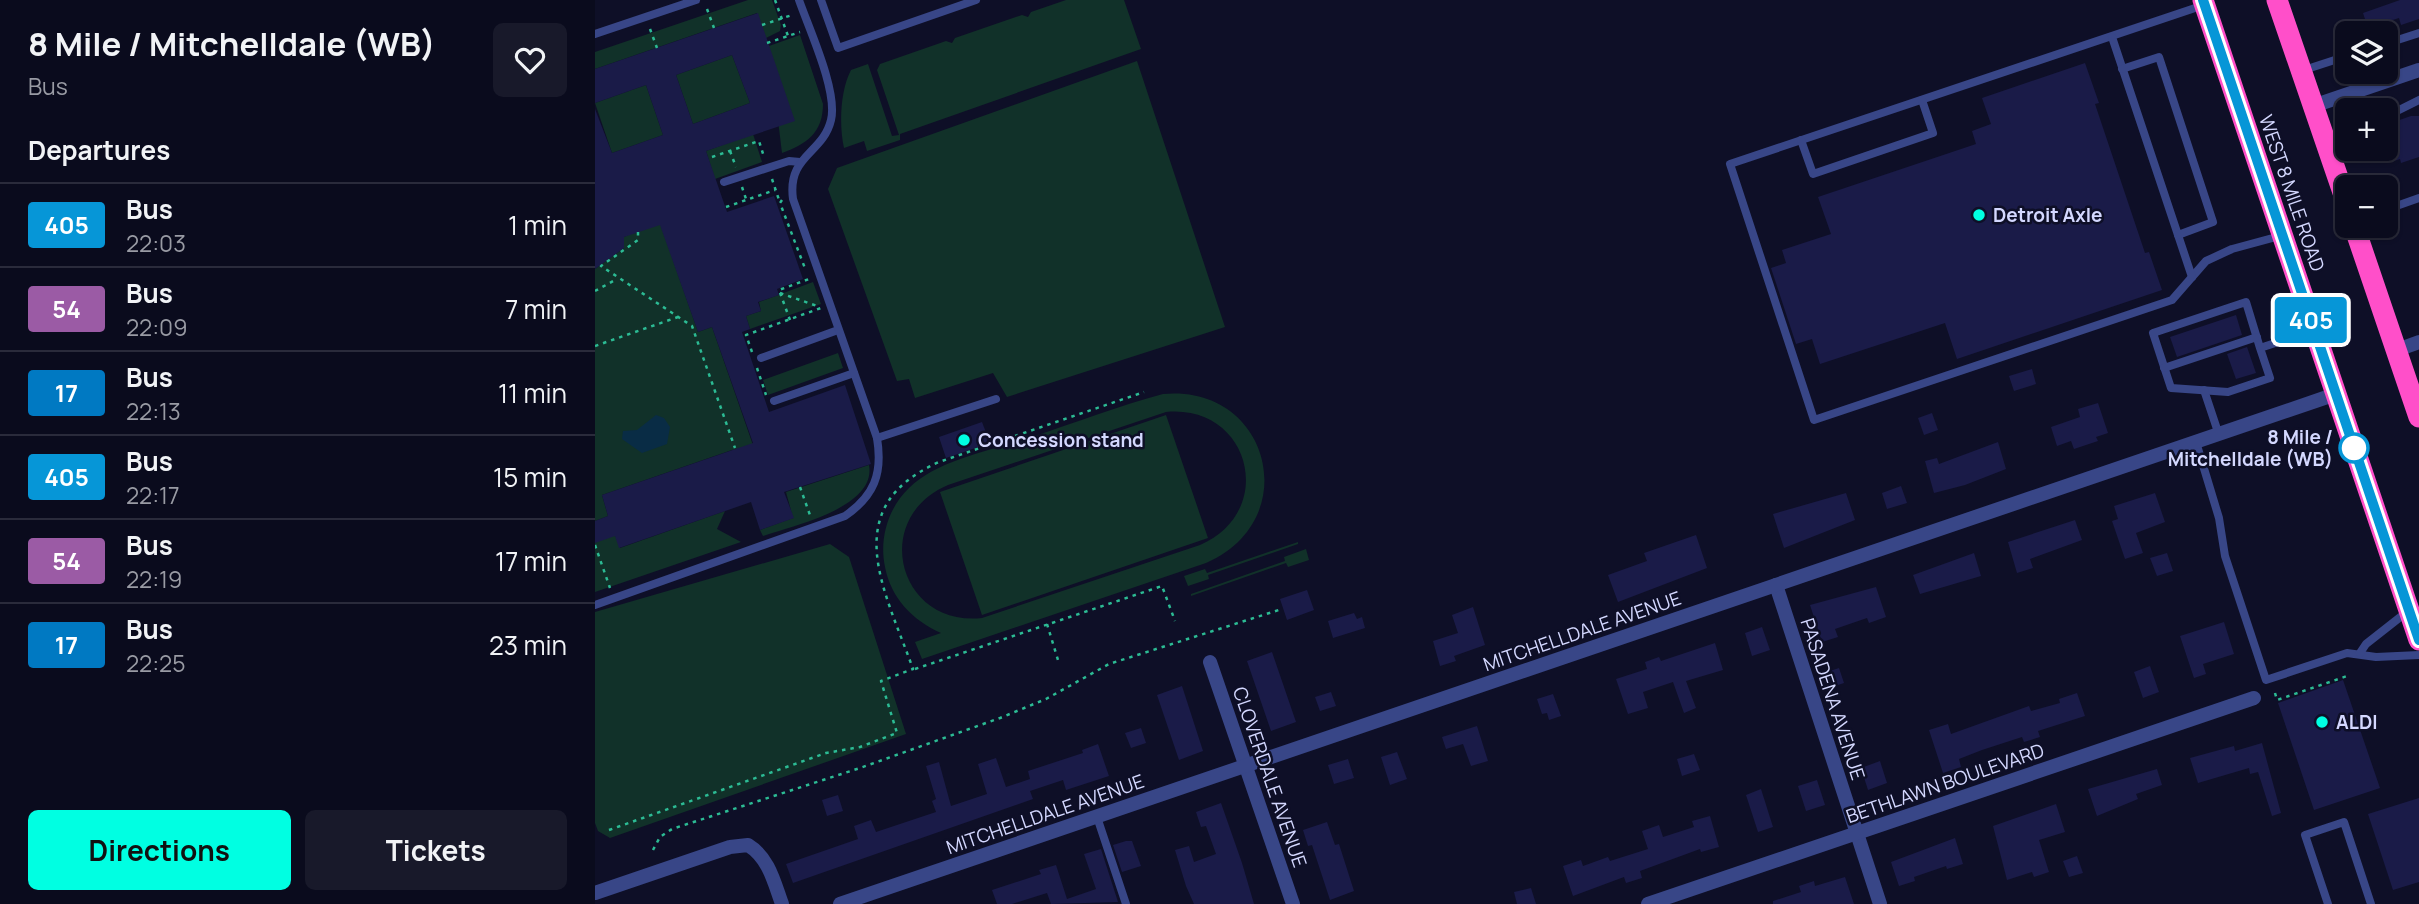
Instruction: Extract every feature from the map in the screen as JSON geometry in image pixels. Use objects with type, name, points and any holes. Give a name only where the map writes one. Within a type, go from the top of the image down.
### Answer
[{"type":"highway","points":[[2277,0],[2313,106],[2335,139]]},
{"type":"highway","name":"WEST 8 MILE ROAD","points":[[2203,3],[2419,640]]},
{"type":"highway","points":[[2358,238],[2419,417]]},
{"type":"highway","points":[[2399,582],[2419,590]]},
{"type":"street","points":[[2313,106],[2419,70]]},
{"type":"street","points":[[2397,350],[2419,342]]},
{"type":"street","name":"MITCHELLDALE AVENUE","points":[[840,904],[2336,394]]},
{"type":"street","name":"PASADENA AVENUE","points":[[1776,585],[1880,904]]},
{"type":"street","name":"CLOVERDALE AVENUE","points":[[1210,662],[1293,904]]},
{"type":"street","name":"BETHLAWN BOULEVARD","points":[[1648,904],[2254,698]]},
{"type":"street","points":[[595,893],[730,847],[748,845],[769,869],[782,904]]},
{"type":"lane","points":[[595,34],[696,0]]},
{"type":"lane","points":[[595,605],[845,516],[861,505],[874,488],[881,459],[877,438],[793,199],[793,175],[800,162],[824,135],[831,120],[833,101],[799,0]]},
{"type":"lane","points":[[821,0],[838,48],[976,0]]},
{"type":"lane","points":[[2203,3],[2112,37],[1730,164],[1814,420],[2172,300],[2206,261],[2232,249],[2282,235]]},
{"type":"lane","points":[[2398,40],[2419,33]]},
{"type":"lane","points":[[2112,37],[2192,276]]},
{"type":"lane","points":[[2122,69],[2159,57],[2213,222],[2178,235]]},
{"type":"lane","points":[[2301,71],[2335,60]]},
{"type":"lane","points":[[1801,141],[1813,174],[1825,170],[1933,133],[1922,100]]},
{"type":"lane","points":[[2398,110],[2419,100]]},
{"type":"lane","points":[[724,182],[789,161],[800,162]]},
{"type":"lane","points":[[2398,205],[2419,198]]},
{"type":"lane","points":[[2246,302],[2260,348],[2270,378],[2228,392],[2171,388],[2153,333],[2246,302]]},
{"type":"lane","points":[[761,358],[838,330]]},
{"type":"lane","points":[[2260,348],[2314,330]]},
{"type":"lane","points":[[2164,368],[2257,337]]},
{"type":"lane","points":[[774,401],[854,373]]},
{"type":"lane","points":[[2203,390],[2219,435]]},
{"type":"lane","points":[[877,438],[996,399]]},
{"type":"lane","points":[[2196,442],[2220,517],[2225,556],[2266,680],[2347,653],[2376,657],[2419,655]]},
{"type":"lane","points":[[2360,653],[2366,644],[2409,610]]},
{"type":"lane","points":[[1097,817],[1126,904]]},
{"type":"lane","points":[[2328,904],[2305,835],[2344,822],[2371,904]]},
{"type":"path","points":[[775,0],[787,36]]},
{"type":"path","points":[[707,9],[714,29]]},
{"type":"path","points":[[762,25],[795,14]]},
{"type":"path","points":[[650,29],[657,48]]},
{"type":"path","points":[[767,43],[800,32]]},
{"type":"path","points":[[712,157],[759,141]]},
{"type":"path","points":[[726,207],[775,190]]},
{"type":"path","points":[[638,232],[638,240],[601,267],[692,326],[734,448]]},
{"type":"path","points":[[595,291],[618,278]]},
{"type":"path","points":[[790,320],[779,290],[813,278]]},
{"type":"path","points":[[781,293],[821,308]]},
{"type":"path","points":[[595,346],[678,317]]},
{"type":"path","points":[[913,669],[874,556],[874,534],[887,500],[912,476],[939,462],[1144,392]]},
{"type":"path","points":[[800,487],[812,521]]},
{"type":"path","points":[[595,545],[611,591]]},
{"type":"path","points":[[609,830],[826,753],[860,747],[897,733],[881,681],[913,669],[1162,586],[1175,621]]},
{"type":"path","points":[[653,850],[660,837],[672,829],[848,772],[1000,718],[1046,699],[1108,664],[1256,615],[1282,609]]},
{"type":"path","points":[[1047,624],[1058,660]]},
{"type":"path","points":[[2275,693],[2277,699],[2350,675]]},
{"type":"green space","points":[[748,0],[772,0],[781,25],[780,31],[766,38],[757,13],[595,69],[595,52]]},
{"type":"green space","points":[[1066,0],[1124,0],[1141,49],[900,134],[900,140],[867,151],[864,141],[844,148],[841,109],[851,70],[868,64],[892,136],[899,135],[877,70],[880,64],[946,41],[952,43],[955,38],[1022,15],[1028,17],[1031,12]]},
{"type":"green space","points":[[800,35],[823,104],[822,114],[812,136],[782,153],[769,46]]},
{"type":"green space","points":[[732,55],[750,103],[693,124],[676,75]]},
{"type":"green space","points":[[1137,61],[1225,327],[1007,397],[993,373],[915,398],[909,379],[897,381],[828,189],[837,168]]},
{"type":"green space","points":[[646,85],[663,135],[612,153],[595,103]]},
{"type":"green space","points":[[753,134],[762,162],[715,179],[706,151]]},
{"type":"green space","points":[[659,220],[698,332],[712,327],[754,448],[732,450],[602,495],[608,516],[595,521],[595,269],[624,248],[624,237]]},
{"type":"green space","points":[[813,282],[821,304],[750,329],[746,316],[761,311],[759,302]]},
{"type":"green space","points":[[838,353],[843,368],[768,395],[763,380]]},
{"type":"green space","points":[[1163,394],[1200,397],[1229,410],[1250,432],[1262,459],[1264,488],[1256,517],[1237,543],[1206,563],[922,659],[915,642],[941,633],[921,622],[904,607],[892,589],[883,556],[887,524],[902,496],[921,478],[951,463]],"holes":[[[1166,412],[1195,414],[1218,425],[1234,442],[1244,463],[1246,486],[1239,509],[1224,529],[1200,545],[982,618],[953,616],[930,606],[914,589],[904,567],[902,544],[909,521],[924,501],[948,485]]]},
{"type":"green space","points":[[1166,415],[1208,538],[982,615],[940,492]]},
{"type":"green space","points":[[869,465],[868,480],[860,493],[847,504],[830,513],[763,536],[760,530],[793,518],[786,492]]},
{"type":"green space","points":[[725,511],[717,529],[741,542],[595,592],[595,542],[615,535],[620,548]]},
{"type":"green space","points":[[1298,542],[1208,575],[1209,579],[1188,586],[1184,576],[1205,569],[1207,573]]},
{"type":"green space","points":[[830,544],[849,557],[906,734],[610,838],[598,831],[595,823],[595,612]]},
{"type":"green space","points":[[1306,549],[1309,560],[1288,567],[1286,563],[1191,596],[1285,561],[1284,557]]},
{"type":"water","points":[[656,415],[664,418],[670,427],[667,444],[642,453],[622,439],[623,431],[637,430]]},
{"type":"building","points":[[2400,0],[2419,0],[2419,19],[2401,25],[2399,18],[2390,21],[2366,21],[2363,13]]},
{"type":"building","points":[[758,13],[795,121],[706,151],[727,212],[774,196],[803,279],[777,289],[779,295],[758,302],[761,311],[746,316],[750,329],[742,332],[769,412],[845,385],[871,464],[784,492],[794,518],[760,530],[751,502],[619,548],[615,536],[595,543],[595,521],[608,516],[602,495],[753,443],[712,327],[698,332],[660,225],[624,237],[624,248],[595,269],[595,109],[612,153],[663,135],[646,85],[595,103],[595,69]],"holes":[[[732,55],[750,103],[693,124],[676,75]]]},
{"type":"building","name":"Detroit Axle","points":[[2085,63],[2099,103],[2095,104],[2145,253],[2149,252],[2162,290],[1957,359],[1945,323],[1820,364],[1812,339],[1796,344],[1771,268],[1786,263],[1782,250],[1831,234],[1818,197],[1976,144],[1972,131],[1991,124],[1982,98]]},
{"type":"building","points":[[2419,116],[2419,157],[2401,163],[2398,160],[2398,120]]},
{"type":"building","points":[[2236,315],[2242,335],[2177,357],[2170,337]]},
{"type":"building","points":[[2247,347],[2256,373],[2236,379],[2227,354]]},
{"type":"building","points":[[2032,369],[2036,384],[2014,391],[2009,376]]},
{"type":"building","points":[[2098,403],[2108,433],[2096,437],[2098,441],[2074,449],[2071,441],[2057,446],[2051,427],[2080,417],[2078,409]]},
{"type":"building","points":[[1932,413],[1938,430],[1924,435],[1918,418]]},
{"type":"building","name":"Concession stand","points":[[982,422],[990,443],[946,458],[939,437]]},
{"type":"building","points":[[1998,442],[2006,469],[1965,485],[1934,493],[1925,461],[1937,458],[1939,464]]},
{"type":"building","points":[[1901,486],[1907,503],[1887,509],[1882,493]]},
{"type":"building","points":[[1846,493],[1855,520],[1784,548],[1773,514]]},
{"type":"building","points":[[2155,493],[2165,522],[2136,533],[2143,553],[2125,559],[2112,521],[2118,519],[2114,506]]},
{"type":"building","points":[[2075,520],[2082,540],[2030,559],[2033,568],[2017,573],[2008,542]]},
{"type":"building","points":[[1696,535],[1707,568],[1618,602],[1608,575],[1647,561],[1644,553]]},
{"type":"building","points":[[1974,553],[1981,576],[1920,594],[1913,575]]},
{"type":"building","points":[[2167,553],[2173,571],[2157,576],[2150,558]]},
{"type":"building","points":[[1876,587],[1886,617],[1869,623],[1867,618],[1835,629],[1838,637],[1822,642],[1810,605]]},
{"type":"building","points":[[1307,590],[1314,610],[1287,620],[1280,599]]},
{"type":"building","points":[[1473,607],[1485,645],[1454,656],[1456,661],[1440,666],[1433,641],[1458,633],[1452,615]]},
{"type":"building","points":[[1354,613],[1357,619],[1362,617],[1365,628],[1333,638],[1328,621]]},
{"type":"building","points":[[2224,622],[2234,654],[2203,664],[2206,674],[2194,678],[2180,636]]},
{"type":"building","points":[[1762,627],[1770,650],[1752,656],[1745,633]]},
{"type":"building","points":[[1715,643],[1723,670],[1686,681],[1696,708],[1684,713],[1673,682],[1643,692],[1648,708],[1628,714],[1616,679],[1647,669],[1645,662],[1659,657],[1661,661]]},
{"type":"building","points":[[1272,652],[1296,722],[1271,731],[1247,661]]},
{"type":"building","points":[[2150,666],[2159,692],[2143,698],[2134,672]]},
{"type":"building","points":[[1839,668],[1844,683],[1829,688],[1824,673]]},
{"type":"building","points":[[2343,680],[2380,788],[2314,810],[2278,703]]},
{"type":"building","points":[[1182,686],[1203,751],[1179,760],[1157,695]]},
{"type":"building","points":[[1331,692],[1336,706],[1320,711],[1315,697]]},
{"type":"building","points":[[2077,693],[2085,716],[2038,731],[2040,737],[2024,742],[2022,737],[1959,759],[1961,767],[1943,773],[1929,730],[1948,724],[1951,734],[2029,706],[2031,711],[2060,703],[2059,699]]},
{"type":"building","points":[[1553,694],[1561,716],[1549,720],[1547,713],[1542,714],[1537,699]]},
{"type":"building","points":[[1477,726],[1488,761],[1471,766],[1463,744],[1446,749],[1442,737]]},
{"type":"building","points":[[1141,728],[1146,743],[1131,748],[1125,733]]},
{"type":"building","points":[[2262,743],[2281,813],[2272,816],[2258,772],[2250,774],[2249,768],[2198,783],[2190,758],[2234,746],[2235,751]]},
{"type":"building","points":[[1098,744],[1109,776],[1066,790],[1063,780],[1030,791],[1033,799],[793,883],[786,864],[858,839],[854,826],[871,820],[876,832],[936,812],[932,801],[936,799],[926,766],[939,762],[951,806],[987,794],[978,764],[996,758],[1006,787],[1030,779],[1028,771],[1083,753],[1082,750]]},
{"type":"building","points":[[1397,752],[1407,779],[1390,785],[1381,757]]},
{"type":"building","points":[[1694,754],[1700,770],[1682,776],[1677,759]]},
{"type":"building","points":[[1348,759],[1354,778],[1334,784],[1328,765]]},
{"type":"building","points":[[1880,761],[1887,783],[1868,790],[1861,768]]},
{"type":"building","points":[[2157,769],[2162,785],[2136,794],[2138,799],[2097,816],[2088,789]]},
{"type":"building","points":[[1817,780],[1825,805],[1806,811],[1798,786]]},
{"type":"building","points":[[1761,789],[1773,827],[1758,832],[1746,795]]},
{"type":"building","points":[[838,795],[843,811],[827,816],[822,800]]},
{"type":"building","points":[[2419,798],[2419,882],[2393,890],[2368,814]]},
{"type":"building","points":[[1221,803],[1254,904],[1194,904],[1186,886],[1175,850],[1189,846],[1194,862],[1216,854],[1206,826],[1201,827],[1196,812]]},
{"type":"building","points":[[2056,804],[2065,832],[2039,840],[2049,872],[2034,877],[2032,872],[2007,880],[1993,826]]},
{"type":"building","points":[[1710,816],[1719,847],[1701,852],[1700,849],[1640,871],[1642,878],[1626,883],[1624,877],[1573,896],[1563,866],[1581,860],[1583,866],[1608,857],[1610,861],[1648,849],[1642,831],[1659,825],[1663,837],[1694,827],[1692,821]]},
{"type":"building","points":[[1327,822],[1335,845],[1339,844],[1354,891],[1330,900],[1312,845],[1308,846],[1303,830]]},
{"type":"building","points":[[1955,838],[1963,864],[1947,869],[1946,866],[1914,877],[1915,881],[1899,886],[1891,862]]},
{"type":"building","points":[[1132,841],[1141,866],[1122,872],[1113,845]]},
{"type":"building","points":[[1101,849],[1118,902],[1051,904],[1047,893],[1012,904],[997,904],[992,890],[1041,874],[1039,870],[1056,865],[1067,899],[1096,889],[1084,854]]},
{"type":"building","points":[[2077,856],[2083,873],[2069,877],[2063,861]]},
{"type":"building","points":[[1845,877],[1854,904],[1773,904],[1773,901],[1801,892],[1799,886],[1814,881],[1815,886]]},
{"type":"building","points":[[1531,888],[1536,904],[1517,904],[1514,892]]},
{"type":"bus line","name":"405","points":[[2203,0],[2419,640]]},
{"type":"place","name":"Detroit Axle","points":[[1979,215]]},
{"type":"place","name":"Concession stand","points":[[964,440]]},
{"type":"place","name":"8 Mile / Mitchelldale (WB)","points":[[2354,448]]},
{"type":"place","name":"ALDI","points":[[2322,722]]}]
